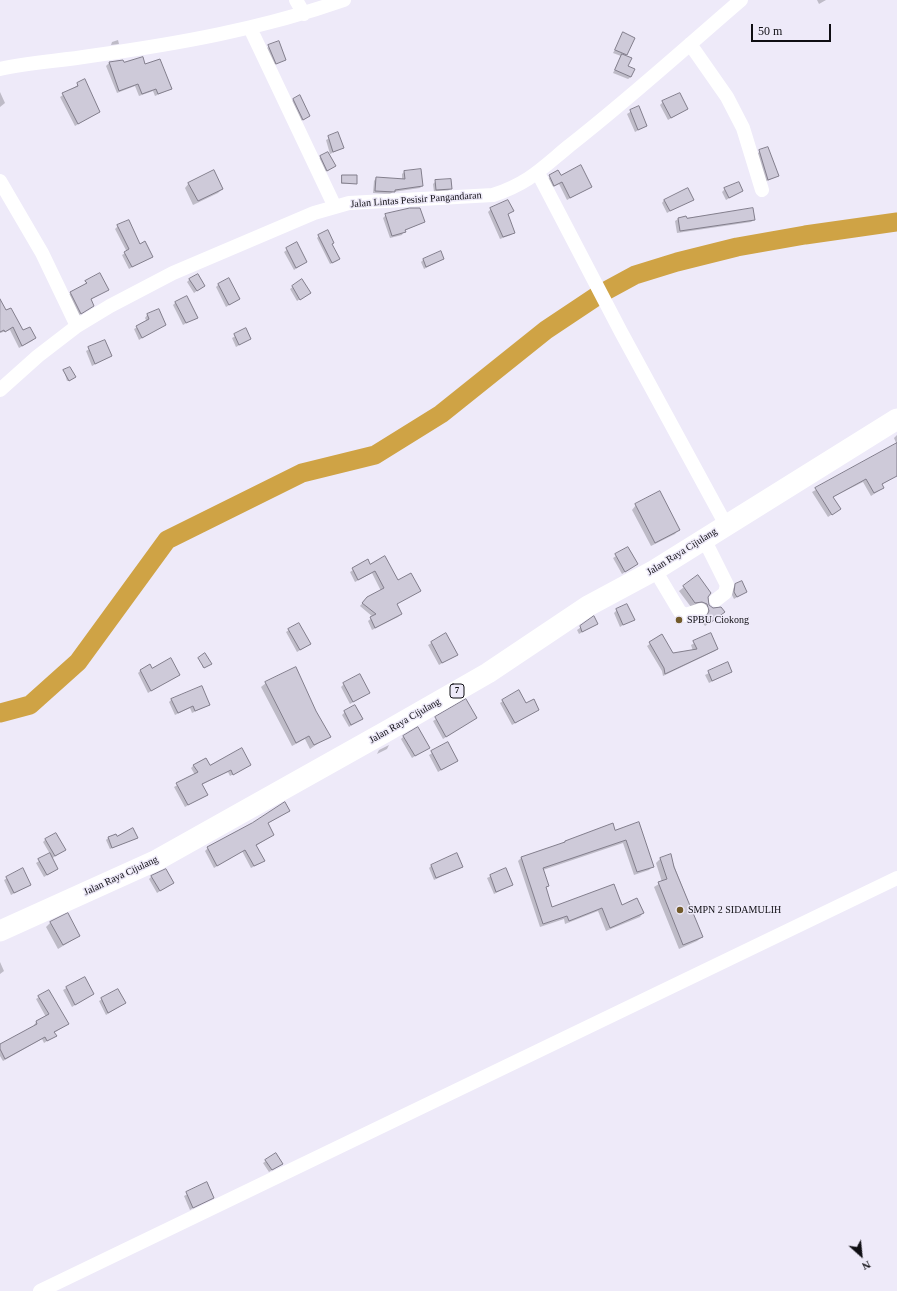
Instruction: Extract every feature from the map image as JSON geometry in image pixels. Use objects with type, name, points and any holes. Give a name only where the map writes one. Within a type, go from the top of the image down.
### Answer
[{"type":"highway","name":"Jalan Raya Cijulang","points":[[0,931],[157,860],[231,820],[488,673],[588,606],[655,570],[818,467],[882,430],[897,419]]},
{"type":"street","points":[[296,0],[304,14]]},
{"type":"street","points":[[0,69],[20,64],[90,56],[250,28],[304,14],[344,0]]},
{"type":"street","name":"Jalan Lintas Pesisir Pangandaran","points":[[0,390],[38,356],[77,326],[110,306],[173,272],[314,213],[349,203],[493,194],[514,188],[538,173],[605,119],[741,0]]},
{"type":"street","points":[[250,28],[335,207]]},
{"type":"street","points":[[690,44],[727,97],[743,128],[762,190]]},
{"type":"street","points":[[538,173],[726,525]]},
{"type":"street","points":[[0,181],[42,253],[77,326]]},
{"type":"street","points":[[704,539],[727,585],[725,593],[716,600]]},
{"type":"street","points":[[655,570],[680,612],[686,615],[701,610]]},
{"type":"street","points":[[40,1291],[897,878]]},
{"type":"building","points":[[623,32],[635,38],[627,55],[615,50]]},
{"type":"building","points":[[279,41],[286,60],[276,64],[268,45]]},
{"type":"building","points":[[622,54],[632,58],[628,66],[635,69],[631,77],[615,70]]},
{"type":"building","points":[[143,57],[145,64],[160,59],[172,89],[158,94],[156,89],[142,94],[138,84],[119,91],[109,62],[123,60],[124,62]]},
{"type":"building","points":[[85,79],[100,112],[78,124],[62,93],[78,86],[77,83]]},
{"type":"building","points":[[680,93],[688,109],[671,118],[662,101]]},
{"type":"building","points":[[300,95],[310,116],[303,120],[293,99]]},
{"type":"building","points":[[639,106],[647,126],[638,130],[630,110]]},
{"type":"building","points":[[338,132],[344,148],[333,152],[328,136]]},
{"type":"building","points":[[768,147],[779,176],[768,180],[759,150]]},
{"type":"building","points":[[328,152],[336,166],[327,171],[320,156]]},
{"type":"building","points":[[581,165],[592,187],[570,198],[562,182],[554,186],[549,175],[558,170],[561,175]]},
{"type":"building","points":[[421,169],[423,186],[395,190],[395,192],[375,191],[376,177],[405,179],[404,171]]},
{"type":"building","points":[[214,170],[223,189],[198,201],[188,183]]},
{"type":"building","points":[[342,175],[357,175],[357,184],[342,183]]},
{"type":"building","points":[[451,179],[452,189],[436,190],[435,180]]},
{"type":"building","points":[[739,182],[743,191],[729,198],[724,188]]},
{"type":"building","points":[[688,188],[694,200],[670,211],[664,200]]},
{"type":"building","points":[[508,200],[514,211],[508,214],[515,233],[503,237],[490,208]]},
{"type":"building","points":[[410,208],[420,208],[425,222],[405,230],[406,232],[392,236],[385,214]]},
{"type":"building","points":[[753,208],[755,220],[680,231],[678,218]]},
{"type":"building","points":[[129,220],[140,244],[145,241],[153,257],[132,267],[124,252],[129,249],[117,225]]},
{"type":"building","points":[[328,230],[334,243],[332,244],[340,259],[332,263],[318,235]]},
{"type":"building","points":[[297,242],[307,262],[296,268],[286,248]]},
{"type":"building","points":[[441,251],[444,259],[426,267],[423,259]]},
{"type":"building","points":[[100,273],[109,290],[91,299],[94,306],[81,314],[70,292],[87,283],[85,281]]},
{"type":"building","points":[[198,274],[205,286],[197,291],[189,279]]},
{"type":"building","points":[[229,278],[240,299],[229,305],[218,284]]},
{"type":"building","points":[[302,279],[311,293],[300,300],[292,286]]},
{"type":"building","points":[[187,296],[198,318],[186,323],[175,302]]},
{"type":"building","points":[[0,299],[6,310],[11,308],[23,330],[30,327],[36,338],[22,346],[13,327],[5,332],[4,330],[0,332]]},
{"type":"building","points":[[159,309],[166,325],[142,338],[136,326],[149,319],[147,314]]},
{"type":"building","points":[[246,328],[251,339],[239,345],[234,334]]},
{"type":"building","points":[[105,340],[112,356],[95,364],[88,347]]},
{"type":"building","points":[[70,367],[76,377],[69,381],[63,370]]},
{"type":"building","points":[[897,443],[897,476],[882,484],[884,488],[874,493],[866,479],[833,497],[841,509],[832,515],[815,488]]},
{"type":"building","points":[[660,491],[680,530],[655,543],[635,504]]},
{"type":"building","points":[[628,547],[638,564],[625,572],[615,554]]},
{"type":"building","points":[[385,556],[398,580],[411,573],[421,591],[397,604],[402,614],[375,628],[370,617],[376,614],[362,603],[367,597],[384,588],[375,571],[358,580],[352,568],[368,559],[370,564]]},
{"type":"building","points":[[698,575],[711,593],[708,597],[709,605],[713,608],[721,607],[725,612],[710,623],[706,617],[709,611],[707,604],[702,602],[695,603],[683,586]]},
{"type":"building","points":[[742,581],[747,592],[737,597],[734,592],[735,584]]},
{"type":"building","points":[[627,604],[635,620],[623,625],[616,609]]},
{"type":"building","points":[[594,616],[598,624],[582,632],[580,626]]},
{"type":"building","points":[[299,623],[311,644],[300,650],[288,629]]},
{"type":"building","points":[[446,633],[458,655],[442,663],[431,642]]},
{"type":"building","points":[[711,633],[718,649],[665,674],[664,668],[649,642],[662,634],[673,653],[697,649],[693,641]]},
{"type":"building","points":[[205,653],[212,664],[204,668],[198,658]]},
{"type":"building","points":[[171,658],[180,675],[151,691],[140,670],[150,664],[152,668]]},
{"type":"building","points":[[728,662],[732,672],[712,681],[708,671]]},
{"type":"building","points":[[296,667],[316,711],[331,737],[314,745],[309,736],[296,743],[265,682]]},
{"type":"building","points":[[360,674],[370,693],[353,702],[343,683]]},
{"type":"building","points":[[202,686],[210,705],[195,711],[193,706],[178,713],[171,699]]},
{"type":"building","points":[[519,690],[526,703],[534,699],[539,710],[515,723],[502,700]]},
{"type":"building","points":[[466,699],[477,718],[446,737],[435,717]]},
{"type":"building","points":[[355,705],[363,719],[351,725],[344,711]]},
{"type":"building","points":[[418,727],[430,748],[415,756],[403,736]]},
{"type":"building","points":[[448,742],[458,761],[441,770],[431,751]]},
{"type":"building","points":[[242,748],[251,765],[233,775],[231,770],[202,784],[208,795],[188,805],[176,783],[198,772],[193,765],[206,758],[210,765]]},
{"type":"building","points":[[285,802],[290,811],[268,823],[274,835],[256,845],[265,861],[254,866],[245,850],[217,866],[207,847],[252,823]]},
{"type":"building","points":[[639,822],[654,867],[637,872],[626,840],[543,868],[549,886],[546,887],[552,907],[614,884],[622,905],[637,898],[644,913],[610,928],[602,908],[569,921],[567,916],[543,924],[521,857],[613,823],[615,830]]},
{"type":"building","points":[[133,828],[138,838],[112,848],[108,837],[116,834],[117,836]]},
{"type":"building","points":[[56,833],[66,850],[55,856],[45,839]]},
{"type":"building","points":[[50,853],[58,869],[47,875],[38,859]]},
{"type":"building","points":[[457,853],[463,867],[436,878],[431,865]]},
{"type":"building","name":"SMPN 2 SIDAMULIH","points":[[671,854],[674,867],[703,937],[683,945],[658,882],[667,879],[660,858]]},
{"type":"building","points":[[23,868],[31,885],[14,893],[6,877]]},
{"type":"building","points":[[506,868],[513,885],[496,892],[490,875]]},
{"type":"building","points":[[166,869],[174,883],[160,891],[151,876]]},
{"type":"building","points":[[68,913],[80,936],[63,945],[50,922]]},
{"type":"building","points":[[85,977],[94,994],[75,1005],[66,987]]},
{"type":"building","points":[[118,989],[126,1003],[108,1013],[101,998]]},
{"type":"building","points":[[49,990],[69,1024],[54,1032],[57,1036],[47,1041],[45,1037],[5,1059],[0,1049],[0,1044],[37,1024],[36,1021],[49,1014],[38,996]]},
{"type":"building","points":[[276,1153],[283,1164],[272,1170],[265,1160]]},
{"type":"building","points":[[207,1182],[214,1198],[193,1208],[186,1192]]},
{"type":"waterway","points":[[0,713],[30,705],[78,662],[167,540],[302,473],[375,455],[441,414],[546,330],[600,294],[635,275],[677,262],[737,247],[805,235],[897,222]]},
{"type":"place","name":"SPBU Ciokong","points":[[679,620]]},
{"type":"place","name":"SMPN 2 SIDAMULIH","points":[[680,910]]}]
